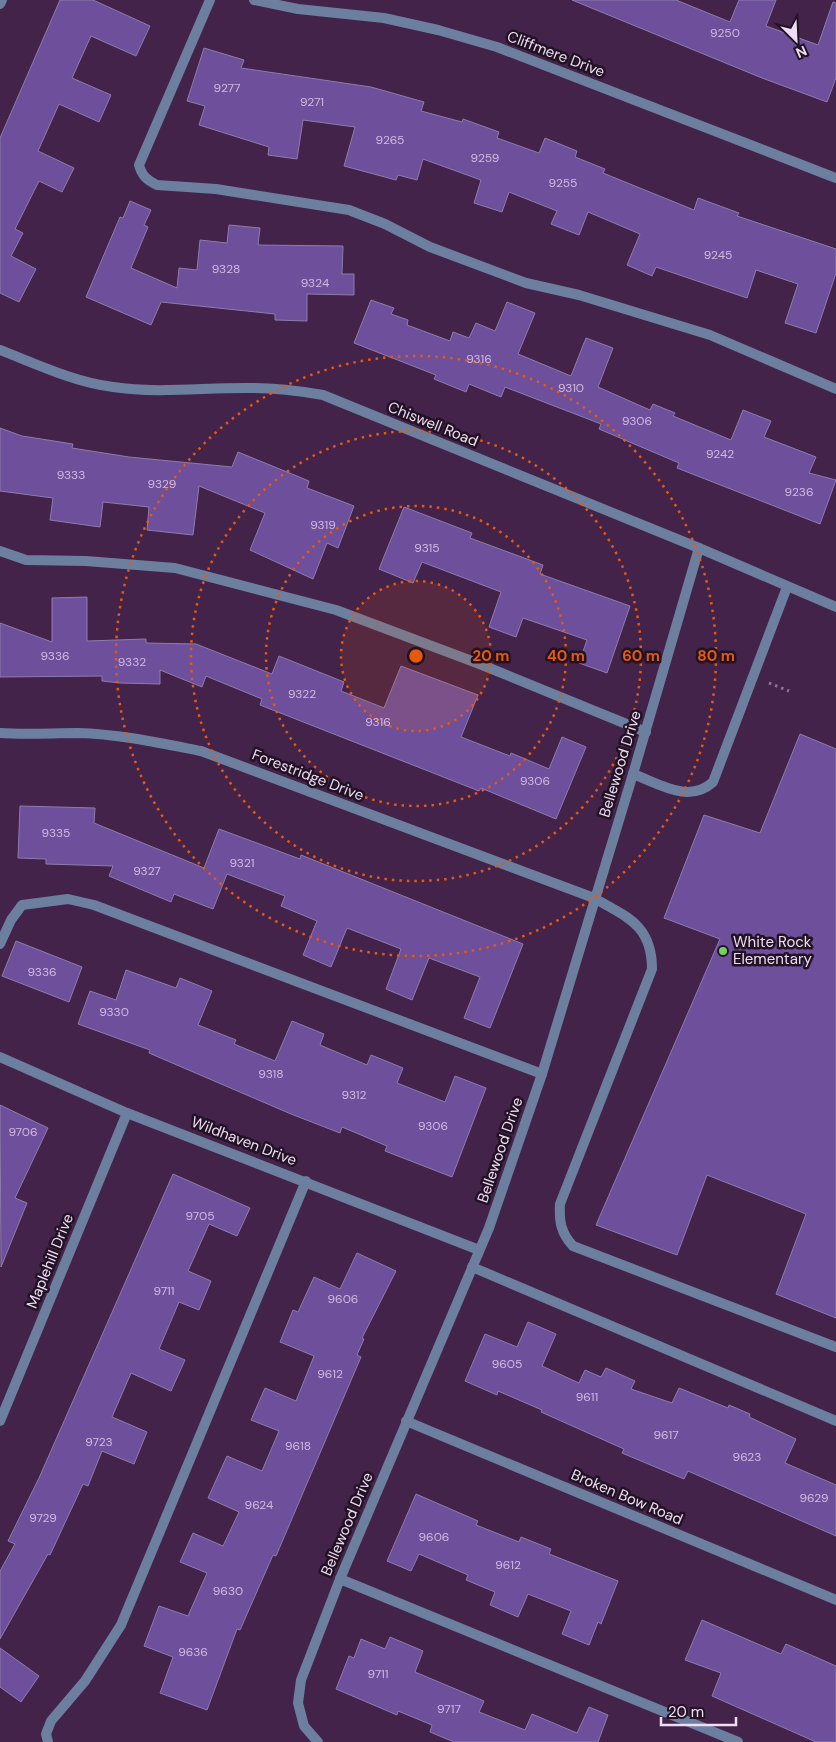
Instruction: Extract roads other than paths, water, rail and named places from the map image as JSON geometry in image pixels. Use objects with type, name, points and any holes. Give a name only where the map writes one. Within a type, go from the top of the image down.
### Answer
[{"type":"street","points":[[0,4],[2,0]]},
{"type":"street","points":[[210,0],[139,165],[142,174],[149,181],[157,185],[216,189],[350,210],[385,224],[430,247],[526,283],[579,295],[710,335],[836,390]]},
{"type":"street","name":"Cliffmere Drive","points":[[254,0],[298,9],[384,18],[438,30],[497,47],[836,178]]},
{"type":"street","name":"Chiswell Road","points":[[0,350],[64,375],[112,387],[157,391],[288,389],[323,395],[699,548],[836,607]]},
{"type":"street","name":"Bellewood Drive","points":[[318,1742],[304,1726],[298,1703],[301,1680],[340,1579],[479,1250],[542,1074],[646,732],[699,548]]},
{"type":"street","points":[[0,550],[26,560],[86,561],[175,568],[336,610],[477,663],[646,732]]},
{"type":"street","points":[[633,774],[691,794],[704,790],[713,782],[787,587]]},
{"type":"street","name":"Forestridge Drive","points":[[0,733],[32,735],[77,733],[139,739],[201,751],[594,898],[635,921],[646,936],[652,953],[652,969],[560,1204],[559,1223],[565,1237],[573,1246],[836,1347]]},
{"type":"street","points":[[0,944],[11,920],[22,905],[68,899],[94,905],[542,1074]]},
{"type":"street","name":"Wildhaven Drive","points":[[0,1058],[127,1112],[479,1250]]},
{"type":"street","name":"Maplehill Drive","points":[[0,1421],[127,1112]]},
{"type":"street","points":[[48,1742],[46,1734],[51,1721],[85,1680],[121,1626],[306,1181]]},
{"type":"street","points":[[472,1267],[836,1421]]},
{"type":"street","name":"Broken Bow Road","points":[[406,1421],[836,1600]]},
{"type":"street","points":[[340,1579],[738,1742]]},
{"type":"place","name":"White Rock Elementary","points":[[723,951]]}]
